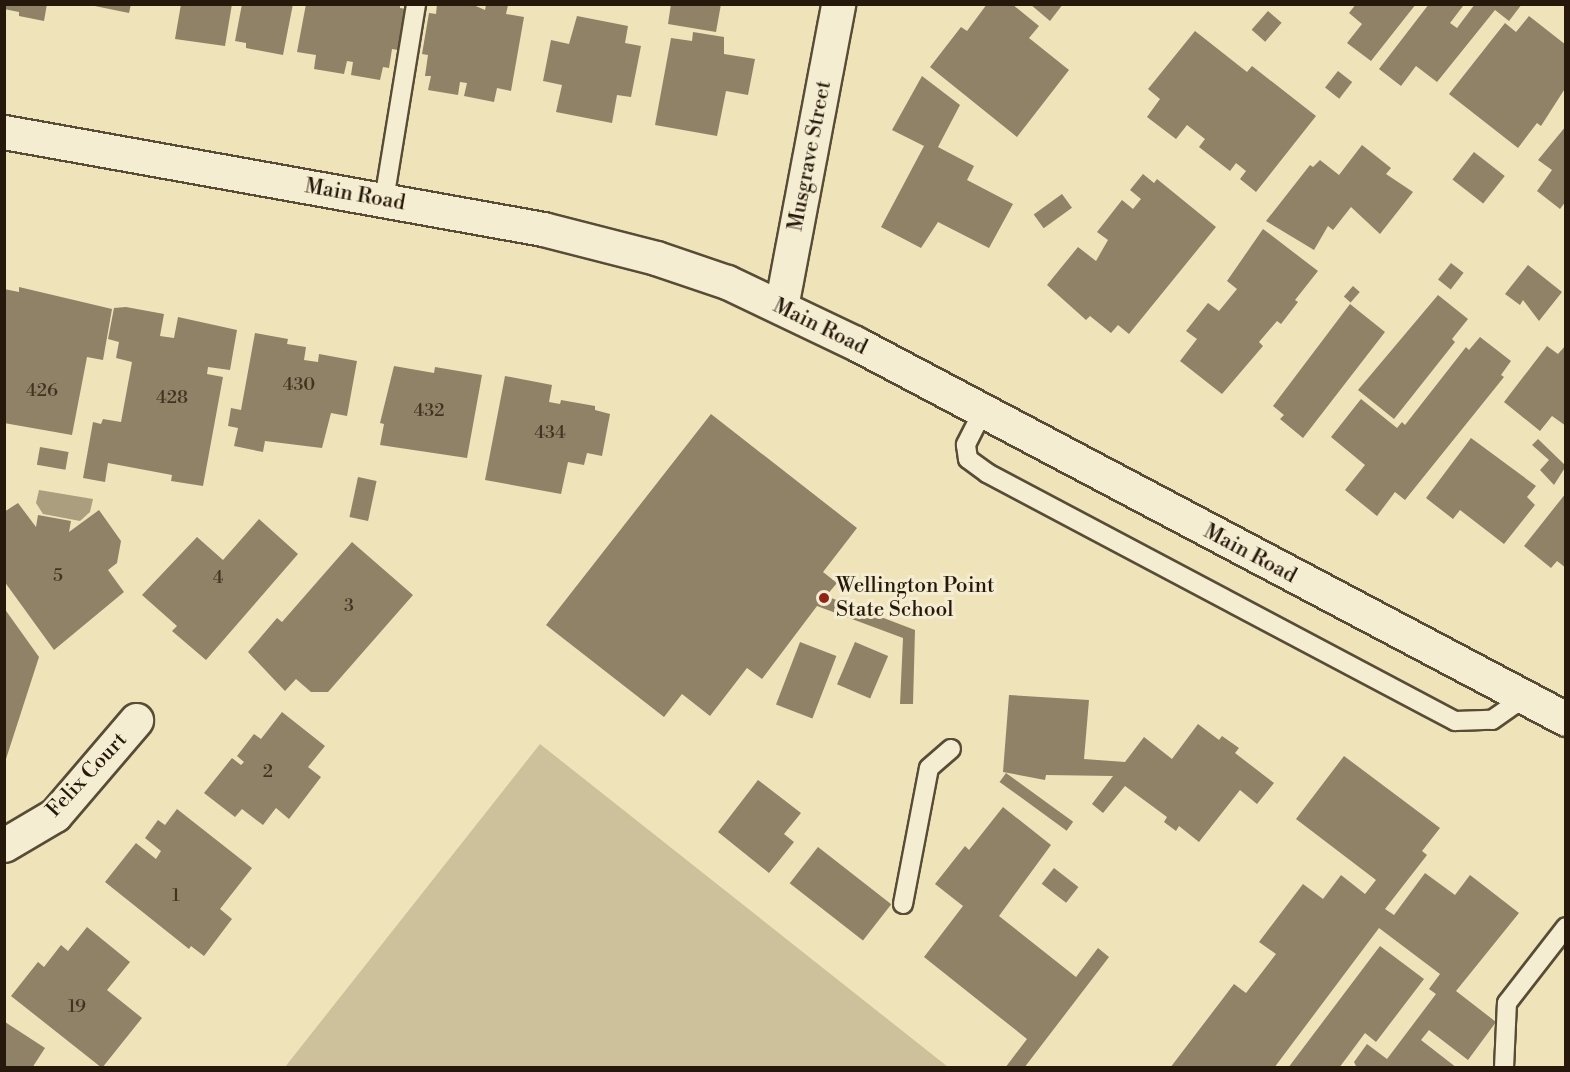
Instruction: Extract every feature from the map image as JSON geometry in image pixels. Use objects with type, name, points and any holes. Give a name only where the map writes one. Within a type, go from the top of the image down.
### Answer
[{"type":"main road","name":"Musgrave Street","points":[[781,307],[838,4]]},
{"type":"main road","name":"Main Road","points":[[4,132],[543,229],[656,258],[727,282],[781,307],[983,411],[1566,718]]},
{"type":"main road","name":"Felix Court","points":[[4,845],[55,815],[136,720]]},
{"type":"lane","points":[[384,200],[416,4]]},
{"type":"lane","points":[[983,411],[966,446],[968,459],[987,473],[1445,716],[1455,721],[1492,720],[1525,698]]},
{"type":"lane","points":[[903,904],[929,768],[951,749]]},
{"type":"lane","points":[[1504,1068],[1507,1003],[1566,927]]},
{"type":"shaded area","points":[[39,490],[93,499],[90,512],[80,521],[43,514],[36,503]]},
{"type":"shaded area","points":[[540,744],[948,1067],[285,1067]]},
{"type":"building","points":[[4,4],[47,4],[44,21],[19,16],[19,12],[4,9]]},
{"type":"building","points":[[85,4],[131,4],[129,13]]},
{"type":"building","points":[[181,4],[232,4],[225,46],[175,39]]},
{"type":"building","points":[[242,4],[293,4],[283,55],[246,48],[246,43],[235,41]]},
{"type":"building","points":[[306,4],[400,4],[400,8],[406,9],[398,50],[392,49],[389,68],[383,67],[380,80],[351,75],[353,62],[347,61],[344,74],[314,69],[316,55],[297,52]]},
{"type":"building","points":[[437,4],[471,4],[485,10],[486,5],[508,5],[506,14],[524,17],[511,91],[497,88],[494,102],[464,96],[467,83],[460,82],[458,95],[428,90],[431,76],[425,76],[428,55],[422,54],[429,13],[436,14]]},
{"type":"building","points":[[671,4],[721,4],[716,32],[668,24]]},
{"type":"building","points":[[987,4],[1012,4],[1039,26],[1029,38],[1069,70],[1017,137],[930,67],[961,27],[967,31]]},
{"type":"building","points":[[1030,4],[1063,4],[1050,21]]},
{"type":"building","points":[[1356,4],[1416,4],[1371,61],[1347,43],[1362,24],[1349,13]]},
{"type":"building","points":[[1429,4],[1463,6],[1450,23],[1457,28],[1475,4],[1522,4],[1509,21],[1495,10],[1437,82],[1416,66],[1401,86],[1379,69]]},
{"type":"building","points":[[1268,11],[1282,23],[1265,42],[1252,30]]},
{"type":"building","points":[[577,16],[628,26],[625,43],[641,46],[631,97],[617,95],[612,123],[556,112],[562,85],[543,81],[551,40],[569,44]]},
{"type":"building","points":[[1529,16],[1566,45],[1566,87],[1541,126],[1537,123],[1518,148],[1449,94],[1505,23],[1516,32]]},
{"type":"building","points":[[1195,31],[1247,72],[1252,66],[1316,116],[1256,192],[1240,179],[1246,171],[1236,163],[1230,171],[1199,147],[1205,139],[1187,125],[1176,139],[1147,117],[1160,99],[1148,89]]},
{"type":"building","points":[[693,32],[724,37],[724,54],[755,59],[748,95],[726,91],[717,136],[655,125],[671,38],[692,41]]},
{"type":"building","points":[[1338,71],[1352,82],[1339,99],[1325,88]]},
{"type":"building","points":[[922,76],[960,105],[938,147],[974,166],[967,180],[1013,204],[989,248],[938,222],[921,248],[881,227],[924,146],[892,130]]},
{"type":"building","points":[[1566,126],[1566,201],[1560,209],[1537,191],[1552,170],[1538,160]]},
{"type":"building","points":[[1362,145],[1391,168],[1386,174],[1413,192],[1380,234],[1351,207],[1333,230],[1328,226],[1314,250],[1266,221],[1310,165],[1313,167],[1320,160],[1339,175]]},
{"type":"building","points":[[1474,152],[1505,176],[1483,204],[1452,180]]},
{"type":"building","points":[[1143,174],[1154,183],[1157,179],[1216,227],[1129,334],[1118,325],[1111,333],[1090,316],[1086,320],[1047,285],[1078,247],[1096,261],[1108,240],[1097,232],[1122,200],[1133,209],[1141,199],[1130,190]]},
{"type":"building","points":[[1062,194],[1072,208],[1044,228],[1034,215]]},
{"type":"building","points":[[1263,229],[1318,271],[1295,300],[1298,302],[1281,324],[1277,321],[1259,342],[1263,346],[1222,394],[1180,361],[1197,339],[1186,331],[1208,303],[1219,311],[1237,289],[1227,281]]},
{"type":"building","points":[[1451,263],[1464,273],[1451,289],[1438,280]]},
{"type":"building","points":[[1528,265],[1562,292],[1539,321],[1523,300],[1520,305],[1505,294]]},
{"type":"building","points":[[1353,286],[1360,292],[1351,302],[1344,297]]},
{"type":"building","points":[[19,287],[112,309],[103,360],[87,357],[72,435],[4,423],[4,289],[19,292]]},
{"type":"building","points":[[1438,295],[1468,319],[1452,339],[1455,342],[1394,419],[1358,390]]},
{"type":"building","points":[[1350,304],[1385,332],[1303,438],[1280,419],[1284,415],[1273,406]]},
{"type":"building","points":[[126,307],[164,314],[160,336],[174,338],[178,317],[237,330],[230,370],[208,367],[207,374],[223,377],[203,486],[171,481],[172,475],[108,463],[105,482],[83,478],[93,422],[101,424],[103,419],[121,422],[132,362],[116,358],[119,342],[108,339],[114,308]]},
{"type":"building","points":[[255,333],[288,339],[287,344],[306,347],[304,360],[318,362],[319,354],[357,361],[347,416],[331,413],[322,448],[265,441],[263,452],[234,446],[238,428],[228,426],[231,408],[241,410]]},
{"type":"building","points":[[1480,337],[1511,361],[1501,375],[1504,377],[1405,500],[1395,492],[1377,516],[1345,490],[1365,465],[1331,437],[1361,399],[1397,428],[1402,422],[1405,425],[1466,347],[1469,350]]},
{"type":"building","points":[[1566,345],[1566,426],[1552,416],[1540,431],[1504,402],[1547,346],[1558,354]]},
{"type":"building","points":[[394,366],[434,373],[435,367],[482,375],[467,458],[380,445],[384,424],[380,423]]},
{"type":"building","points":[[505,376],[552,385],[549,402],[560,404],[561,400],[595,406],[595,410],[610,414],[602,456],[587,453],[584,465],[568,462],[561,494],[485,480]]},
{"type":"building","points":[[711,414],[857,528],[823,572],[837,583],[826,596],[915,630],[913,704],[900,704],[903,638],[817,606],[762,679],[747,668],[710,716],[682,694],[664,717],[546,625]]},
{"type":"building","points":[[1471,438],[1536,486],[1527,497],[1535,505],[1504,544],[1460,510],[1453,519],[1426,498]]},
{"type":"building","points":[[1538,439],[1566,466],[1554,485],[1540,470],[1549,460],[1532,445]]},
{"type":"building","points":[[40,447],[69,452],[65,470],[37,465]]},
{"type":"building","points":[[358,477],[377,481],[368,521],[349,517]]},
{"type":"building","points":[[1566,493],[1566,568],[1557,561],[1551,568],[1524,546]]},
{"type":"building","points":[[18,503],[36,527],[38,515],[71,521],[69,532],[99,510],[121,541],[117,563],[108,570],[124,592],[54,650],[4,581],[4,512]]},
{"type":"building","points":[[259,519],[298,554],[206,660],[172,631],[177,626],[142,595],[197,537],[223,560]]},
{"type":"building","points":[[352,542],[413,595],[328,692],[311,692],[296,679],[285,691],[248,652],[277,618],[282,622]]},
{"type":"building","points":[[4,608],[39,657],[5,762],[4,762]]},
{"type":"building","points":[[800,642],[836,656],[812,719],[776,705]]},
{"type":"building","points":[[855,642],[888,656],[870,698],[837,684]]},
{"type":"building","points":[[1009,695],[1089,700],[1084,759],[1125,762],[1144,737],[1172,759],[1198,724],[1219,740],[1222,736],[1239,748],[1235,753],[1274,783],[1257,804],[1240,790],[1199,842],[1179,826],[1176,831],[1164,822],[1167,817],[1125,786],[1103,813],[1092,804],[1113,776],[1046,775],[1045,780],[1003,772]]},
{"type":"building","points":[[282,712],[325,746],[308,767],[321,777],[289,819],[276,808],[263,825],[242,809],[235,817],[204,793],[232,758],[241,765],[244,762],[237,756],[254,734],[261,739]]},
{"type":"building","points":[[1344,756],[1440,828],[1422,851],[1427,855],[1385,909],[1394,915],[1425,873],[1455,895],[1470,875],[1519,913],[1456,991],[1496,1022],[1468,1060],[1429,1030],[1421,1040],[1457,1068],[1357,1068],[1354,1062],[1367,1044],[1387,1059],[1436,994],[1429,989],[1440,974],[1379,928],[1274,1068],[1170,1068],[1234,984],[1246,993],[1276,954],[1259,942],[1303,884],[1323,899],[1341,875],[1365,894],[1376,880],[1296,819]]},
{"type":"building","points":[[1006,773],[1073,822],[1067,831],[1000,782]]},
{"type":"building","points":[[758,780],[801,813],[784,834],[794,842],[769,873],[718,832]]},
{"type":"building","points":[[1003,807],[1051,845],[999,916],[1076,977],[1098,948],[1109,957],[1024,1068],[1005,1068],[1027,1039],[924,957],[963,906],[935,884],[965,846],[969,850]]},
{"type":"building","points":[[177,809],[252,868],[220,909],[232,919],[204,956],[191,946],[189,949],[105,882],[136,843],[156,859],[161,851],[145,838],[158,820],[165,825]]},
{"type":"building","points":[[818,847],[891,904],[863,941],[790,883]]},
{"type":"building","points":[[1054,868],[1078,887],[1066,903],[1042,884]]},
{"type":"building","points":[[87,927],[130,962],[107,990],[142,1018],[102,1068],[11,996],[38,962],[44,967],[61,945],[68,951]]},
{"type":"building","points":[[1380,946],[1424,979],[1376,1042],[1365,1033],[1339,1068],[1288,1068]]},
{"type":"building","points":[[5,1022],[45,1048],[32,1068],[4,1068]]},
{"type":"place","name":"Wellington Point State School","points":[[824,598]]}]
